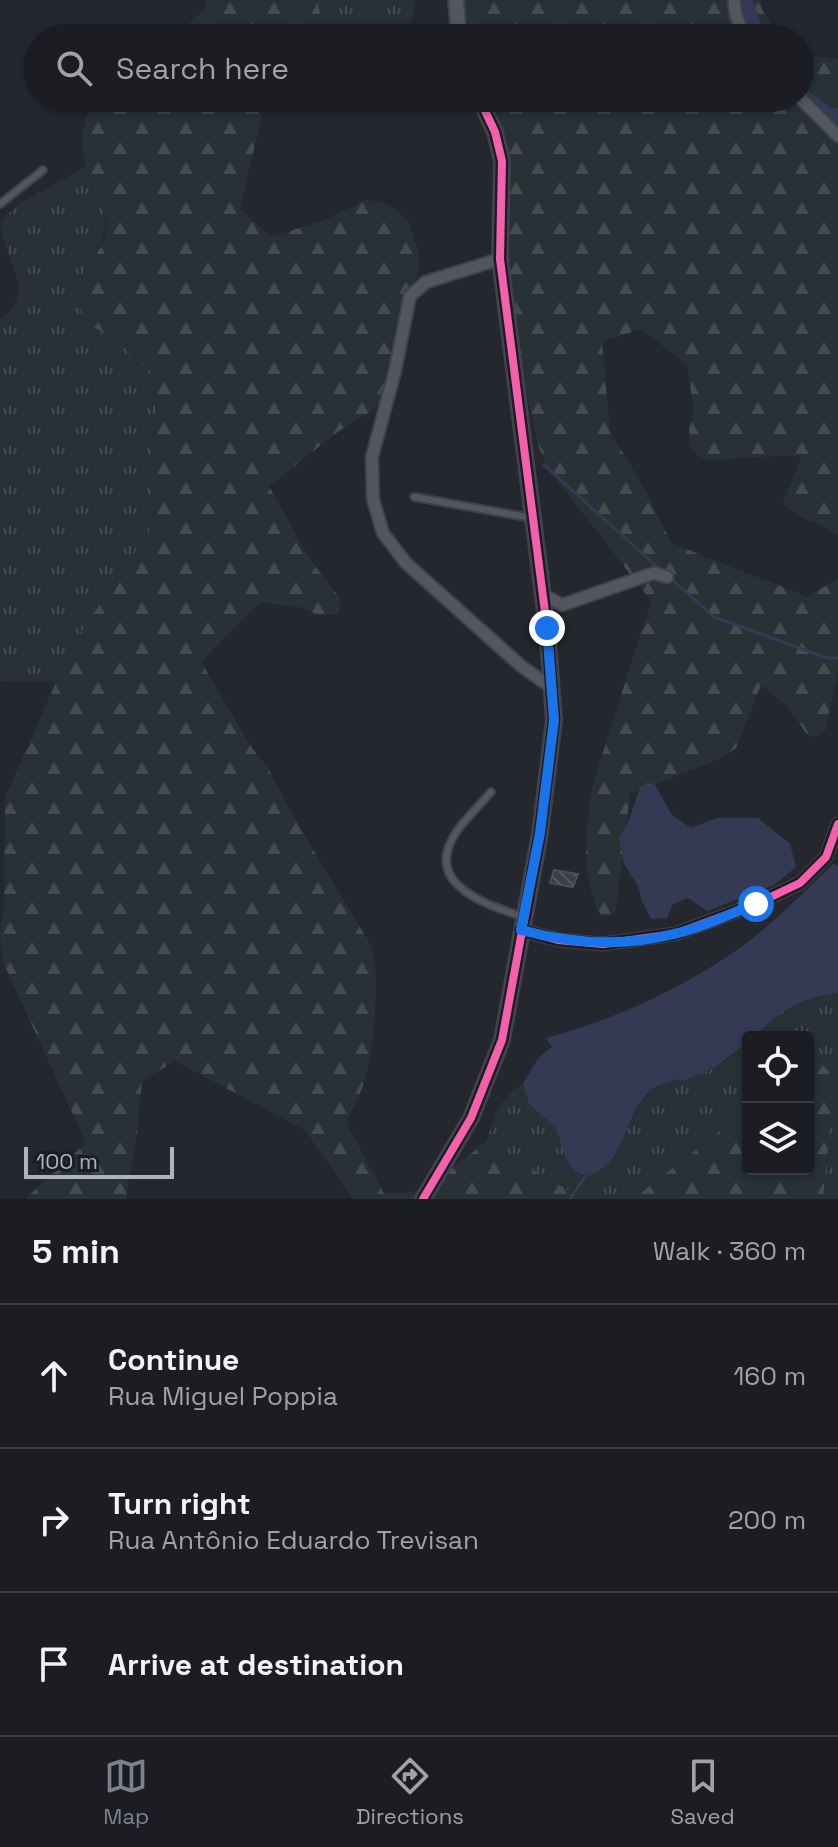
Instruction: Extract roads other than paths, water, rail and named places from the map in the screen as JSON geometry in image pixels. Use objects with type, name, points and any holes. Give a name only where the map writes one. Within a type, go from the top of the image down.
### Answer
[{"type":"street","points":[[456,0],[458,24]]},
{"type":"street","points":[[734,0],[740,24]]},
{"type":"street","points":[[423,1199],[471,1118],[502,1040],[540,833],[554,720],[542,594],[500,259],[502,161],[495,132],[486,112]]},
{"type":"street","points":[[814,112],[838,136]]},
{"type":"street","points":[[500,259],[426,282],[410,296],[395,371],[372,457],[373,499],[383,533],[406,563],[521,666],[552,688]]},
{"type":"street","points":[[542,594],[562,605],[654,573],[667,577]]},
{"type":"street","points":[[522,924],[558,940],[603,944],[675,934],[756,904],[800,883],[826,857],[838,824]]},
{"type":"lane","points":[[0,204],[43,170]]},
{"type":"lane","points":[[414,497],[532,518]]},
{"type":"lane","points":[[491,792],[457,831],[450,844],[448,871],[465,893],[522,924]]},
{"type":"water","points":[[654,783],[672,815],[691,828],[717,818],[758,818],[790,844],[796,867],[774,885],[707,911],[688,898],[673,904],[667,918],[651,919],[638,886],[624,864],[619,838],[640,787]]},
{"type":"water","points":[[833,864],[838,866],[838,993],[812,998],[792,1007],[760,1031],[742,1031],[742,1047],[717,1066],[683,1081],[679,1079],[653,1089],[641,1101],[611,1160],[589,1176],[574,1171],[566,1159],[556,1128],[529,1104],[523,1084],[538,1058],[552,1047],[546,1038],[598,1022],[672,989],[753,938]]},
{"type":"waterway","points":[[744,0],[751,24]]},
{"type":"waterway","points":[[814,106],[832,120],[838,117]]},
{"type":"waterway","points":[[544,465],[663,572]]},
{"type":"waterway","points":[[669,577],[714,617],[827,658],[838,658]]},
{"type":"waterway","points":[[570,1199],[588,1172]]}]
